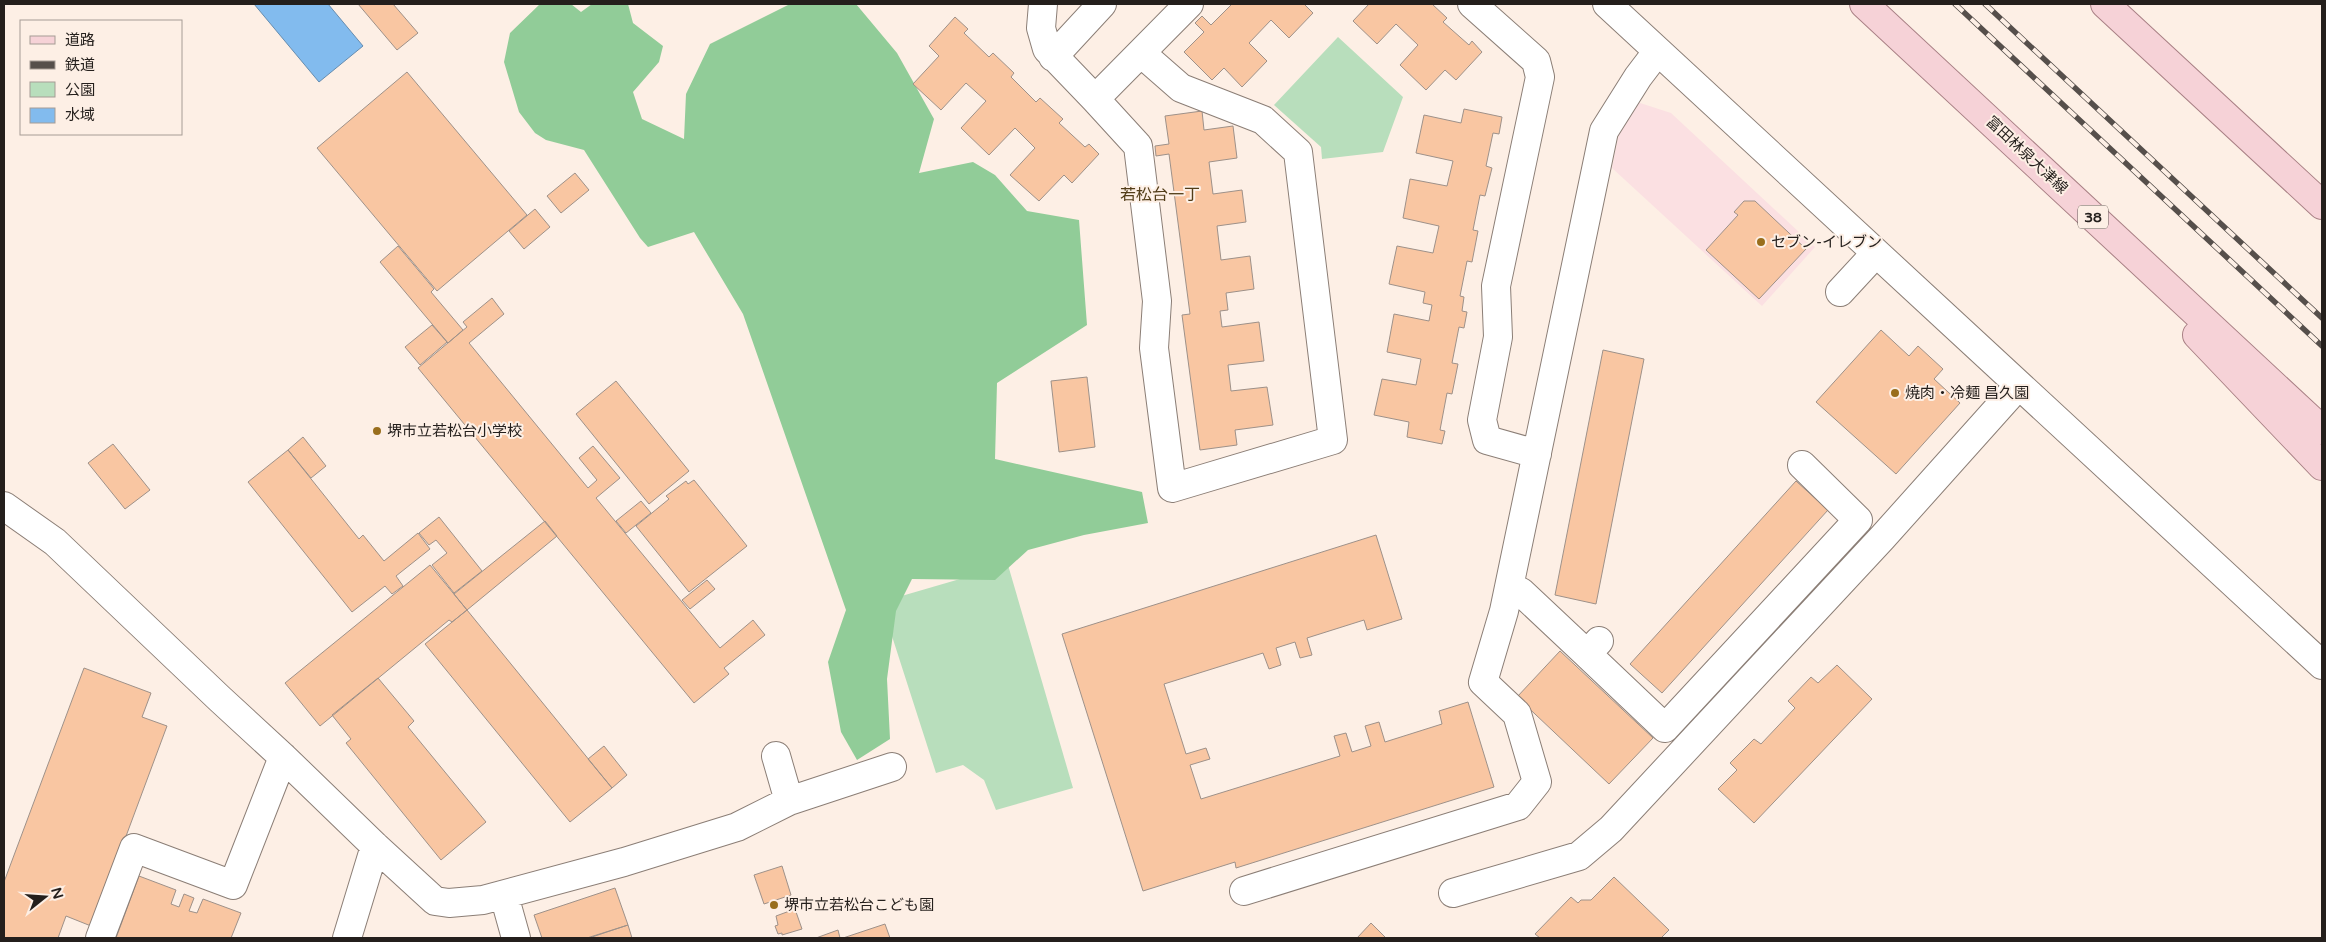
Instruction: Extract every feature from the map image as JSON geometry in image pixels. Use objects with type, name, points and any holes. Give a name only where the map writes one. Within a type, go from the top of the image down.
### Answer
[{"type":"main road","name":"富田林泉大津線","points":[[1864,4],[2322,430]]},
{"type":"main road","points":[[2105,4],[2322,205]]},
{"type":"main road","points":[[2066,191],[2230,372],[2322,466]]},
{"type":"street","points":[[1043,4],[1041,28],[1047,49],[1138,146],[1157,301],[1154,348],[1172,488],[1333,440],[1298,152],[1263,120],[1181,88],[1141,53]]},
{"type":"street","points":[[1053,57],[1102,4]]},
{"type":"street","points":[[1095,99],[1189,4]]},
{"type":"street","points":[[1472,4],[1536,61],[1540,77],[1496,286],[1498,337],[1482,420],[1487,440],[1537,454]]},
{"type":"street","points":[[1606,4],[2322,665]]},
{"type":"street","points":[[1244,891],[1518,806],[1537,782],[1517,714],[1483,682],[1504,612],[1537,454],[1596,209],[1604,131],[1638,78],[1658,52]]},
{"type":"street","points":[[1840,292],[1876,253]]},
{"type":"street","points":[[1453,893],[1579,856],[1618,836],[2019,386]]},
{"type":"street","points":[[1509,587],[1521,592],[1593,648],[1665,728],[1858,520],[1802,465]]},
{"type":"street","points":[[4,506],[55,542],[220,700],[283,756],[375,846],[435,901],[449,903],[483,900],[624,862],[737,827],[789,801],[822,788],[892,767]]},
{"type":"street","points":[[100,938],[134,848],[233,885],[283,756]]},
{"type":"street","points":[[776,756],[789,801]]},
{"type":"street","points":[[347,938],[375,846]]},
{"type":"street","points":[[504,895],[516,938]]},
{"type":"shaded area","points":[[1637,102],[1671,113],[1815,247],[1762,306],[1612,168],[1619,133]]},
{"type":"green space","points":[[540,4],[571,4],[581,12],[592,4],[628,4],[633,23],[663,46],[659,62],[633,92],[642,119],[684,139],[686,94],[710,44],[790,4],[856,4],[897,53],[934,119],[919,173],[973,162],[995,175],[1027,211],[1079,220],[1087,325],[997,383],[995,459],[1142,492],[1148,523],[1084,535],[1028,550],[995,580],[912,579],[896,611],[887,679],[890,739],[857,760],[841,732],[828,662],[846,610],[743,314],[694,232],[648,247],[640,238],[584,150],[546,140],[535,133],[519,112],[504,62],[510,33]]},
{"type":"green space","points":[[1338,37],[1403,97],[1383,152],[1322,159],[1321,147],[1274,105]]},
{"type":"green space","points":[[1008,565],[1073,788],[996,810],[984,780],[963,765],[936,773],[881,602]]},
{"type":"water","points":[[254,4],[328,4],[363,46],[319,82]]},
{"type":"building","points":[[358,4],[393,4],[418,33],[397,50]]},
{"type":"building","points":[[1232,4],[1304,4],[1313,13],[1289,38],[1271,20],[1249,43],[1267,61],[1242,87],[1224,68],[1212,80],[1184,52],[1204,32],[1195,23],[1202,16],[1211,25]]},
{"type":"building","points":[[1369,4],[1432,4],[1447,18],[1443,22],[1469,45],[1472,41],[1482,52],[1456,80],[1445,70],[1426,90],[1400,65],[1418,45],[1396,24],[1377,44],[1353,21]]},
{"type":"building","points":[[955,17],[968,29],[964,33],[989,57],[993,53],[1014,73],[1011,77],[1036,102],[1040,98],[1063,119],[1059,123],[1085,147],[1089,144],[1099,154],[1072,183],[1064,175],[1039,201],[1010,175],[1035,148],[1015,128],[989,155],[961,128],[986,101],[966,83],[941,110],[913,84],[939,56],[929,46]]},
{"type":"building","points":[[407,72],[527,215],[437,291],[317,148]]},
{"type":"building","points":[[1464,109],[1502,117],[1499,134],[1493,133],[1486,166],[1492,168],[1485,196],[1480,195],[1473,230],[1478,231],[1472,262],[1467,261],[1460,296],[1464,297],[1462,311],[1467,312],[1464,328],[1459,327],[1452,363],[1458,364],[1452,394],[1447,393],[1440,430],[1445,431],[1442,444],[1407,437],[1409,422],[1374,415],[1382,379],[1416,385],[1421,359],[1387,352],[1394,314],[1429,321],[1432,305],[1423,303],[1425,292],[1389,284],[1397,246],[1433,253],[1439,226],[1403,218],[1410,179],[1447,186],[1453,161],[1416,153],[1424,115],[1461,123]]},
{"type":"building","points":[[1202,111],[1204,130],[1233,126],[1237,158],[1209,162],[1213,194],[1242,190],[1246,222],[1217,226],[1221,260],[1250,256],[1254,289],[1226,293],[1228,310],[1220,311],[1222,327],[1259,322],[1264,361],[1228,365],[1231,391],[1267,387],[1273,425],[1235,430],[1237,445],[1200,450],[1182,315],[1190,314],[1169,154],[1156,156],[1155,146],[1169,144],[1165,116]]},
{"type":"building","points":[[575,173],[589,190],[561,213],[547,196]]},
{"type":"building","points":[[1744,201],[1755,201],[1806,249],[1759,299],[1706,250],[1738,215],[1734,212]]},
{"type":"building","points":[[535,209],[550,227],[524,249],[509,231]]},
{"type":"building","points":[[398,246],[434,289],[431,292],[463,330],[448,343],[380,262]]},
{"type":"building","points":[[492,298],[504,314],[469,343],[588,488],[597,480],[579,458],[593,446],[620,478],[596,498],[720,648],[753,620],[765,635],[724,668],[729,674],[694,703],[418,368],[467,327],[463,322]]},
{"type":"building","points":[[432,325],[447,342],[420,365],[405,347]]},
{"type":"building","points":[[1881,330],[1909,356],[1918,346],[1943,369],[1934,379],[1960,403],[1896,474],[1816,402]]},
{"type":"building","points":[[1603,350],[1644,359],[1596,604],[1555,595]]},
{"type":"building","points":[[1087,377],[1095,447],[1059,452],[1051,381]]},
{"type":"building","points":[[616,381],[689,471],[649,504],[576,414]]},
{"type":"building","points":[[303,437],[326,466],[311,478],[288,450]]},
{"type":"building","points":[[113,444],[150,490],[125,509],[88,463]]},
{"type":"building","points":[[288,450],[359,539],[363,535],[384,561],[418,533],[430,549],[396,576],[403,586],[392,594],[385,586],[352,612],[248,482]]},
{"type":"building","points":[[694,480],[747,546],[689,592],[636,526],[669,499],[666,496],[686,481],[688,484]]},
{"type":"building","points":[[1796,481],[1828,510],[1662,693],[1630,664]]},
{"type":"building","points":[[641,501],[651,513],[626,533],[616,521]]},
{"type":"building","points":[[439,517],[482,571],[454,593],[432,565],[447,553],[436,540],[429,545],[419,533]]},
{"type":"building","points":[[545,521],[557,536],[467,610],[454,594]]},
{"type":"building","points":[[1376,535],[1402,619],[1367,630],[1364,620],[1307,638],[1312,655],[1300,658],[1295,642],[1276,648],[1281,665],[1269,669],[1263,653],[1164,684],[1186,754],[1206,748],[1210,759],[1190,765],[1201,799],[1340,756],[1334,736],[1346,733],[1352,752],[1371,746],[1365,726],[1379,722],[1385,742],[1442,724],[1439,711],[1468,702],[1494,787],[1236,868],[1235,862],[1143,891],[1062,634]]},
{"type":"building","points":[[430,565],[467,610],[452,622],[449,620],[320,726],[285,683]]},
{"type":"building","points":[[707,580],[715,589],[690,609],[682,600]]},
{"type":"building","points":[[467,610],[612,788],[570,822],[425,644]]},
{"type":"building","points":[[1560,651],[1653,738],[1609,784],[1517,697]]},
{"type":"building","points":[[1837,665],[1872,699],[1754,823],[1718,789],[1737,770],[1730,763],[1754,739],[1761,744],[1795,708],[1788,701],[1811,677],[1818,683]]},
{"type":"building","points":[[84,668],[151,693],[142,717],[167,726],[103,898],[96,928],[66,916],[58,938],[4,938],[4,882]]},
{"type":"building","points":[[378,678],[414,721],[408,727],[486,822],[441,860],[346,743],[351,739],[332,715]]},
{"type":"building","points":[[604,746],[627,775],[612,788],[588,759]]},
{"type":"building","points":[[782,866],[791,895],[764,904],[754,875]]},
{"type":"building","points":[[139,876],[176,890],[171,904],[179,907],[184,894],[194,898],[189,911],[197,913],[203,899],[241,913],[231,938],[116,938]]},
{"type":"building","points":[[1614,877],[1669,930],[1661,938],[1540,938],[1535,934],[1571,897],[1578,903],[1581,900],[1591,900]]},
{"type":"building","points":[[615,888],[628,925],[587,938],[542,938],[534,915]]},
{"type":"building","points":[[795,909],[802,929],[782,935],[782,933],[778,934],[775,926],[778,925],[776,916]]},
{"type":"building","points":[[1371,923],[1386,938],[1357,938]]},
{"type":"building","points":[[885,924],[890,938],[843,938]]},
{"type":"building","points":[[628,925],[632,938],[589,938]]},
{"type":"building","points":[[838,930],[840,938],[816,938]]},
{"type":"railway","points":[[1955,4],[2322,346]]},
{"type":"railway","points":[[1985,4],[2322,318]]},
{"type":"place","name":"セブン-イレブン","points":[[1761,242]]},
{"type":"place","name":"焼肉・冷麺 昌久園","points":[[1895,393]]},
{"type":"place","name":"堺市立若松台小学校","points":[[377,431]]},
{"type":"place","name":"堺市立若松台こども園","points":[[774,905]]},
{"type":"district","name":"若松台一丁","points":[[1160,194]]}]
